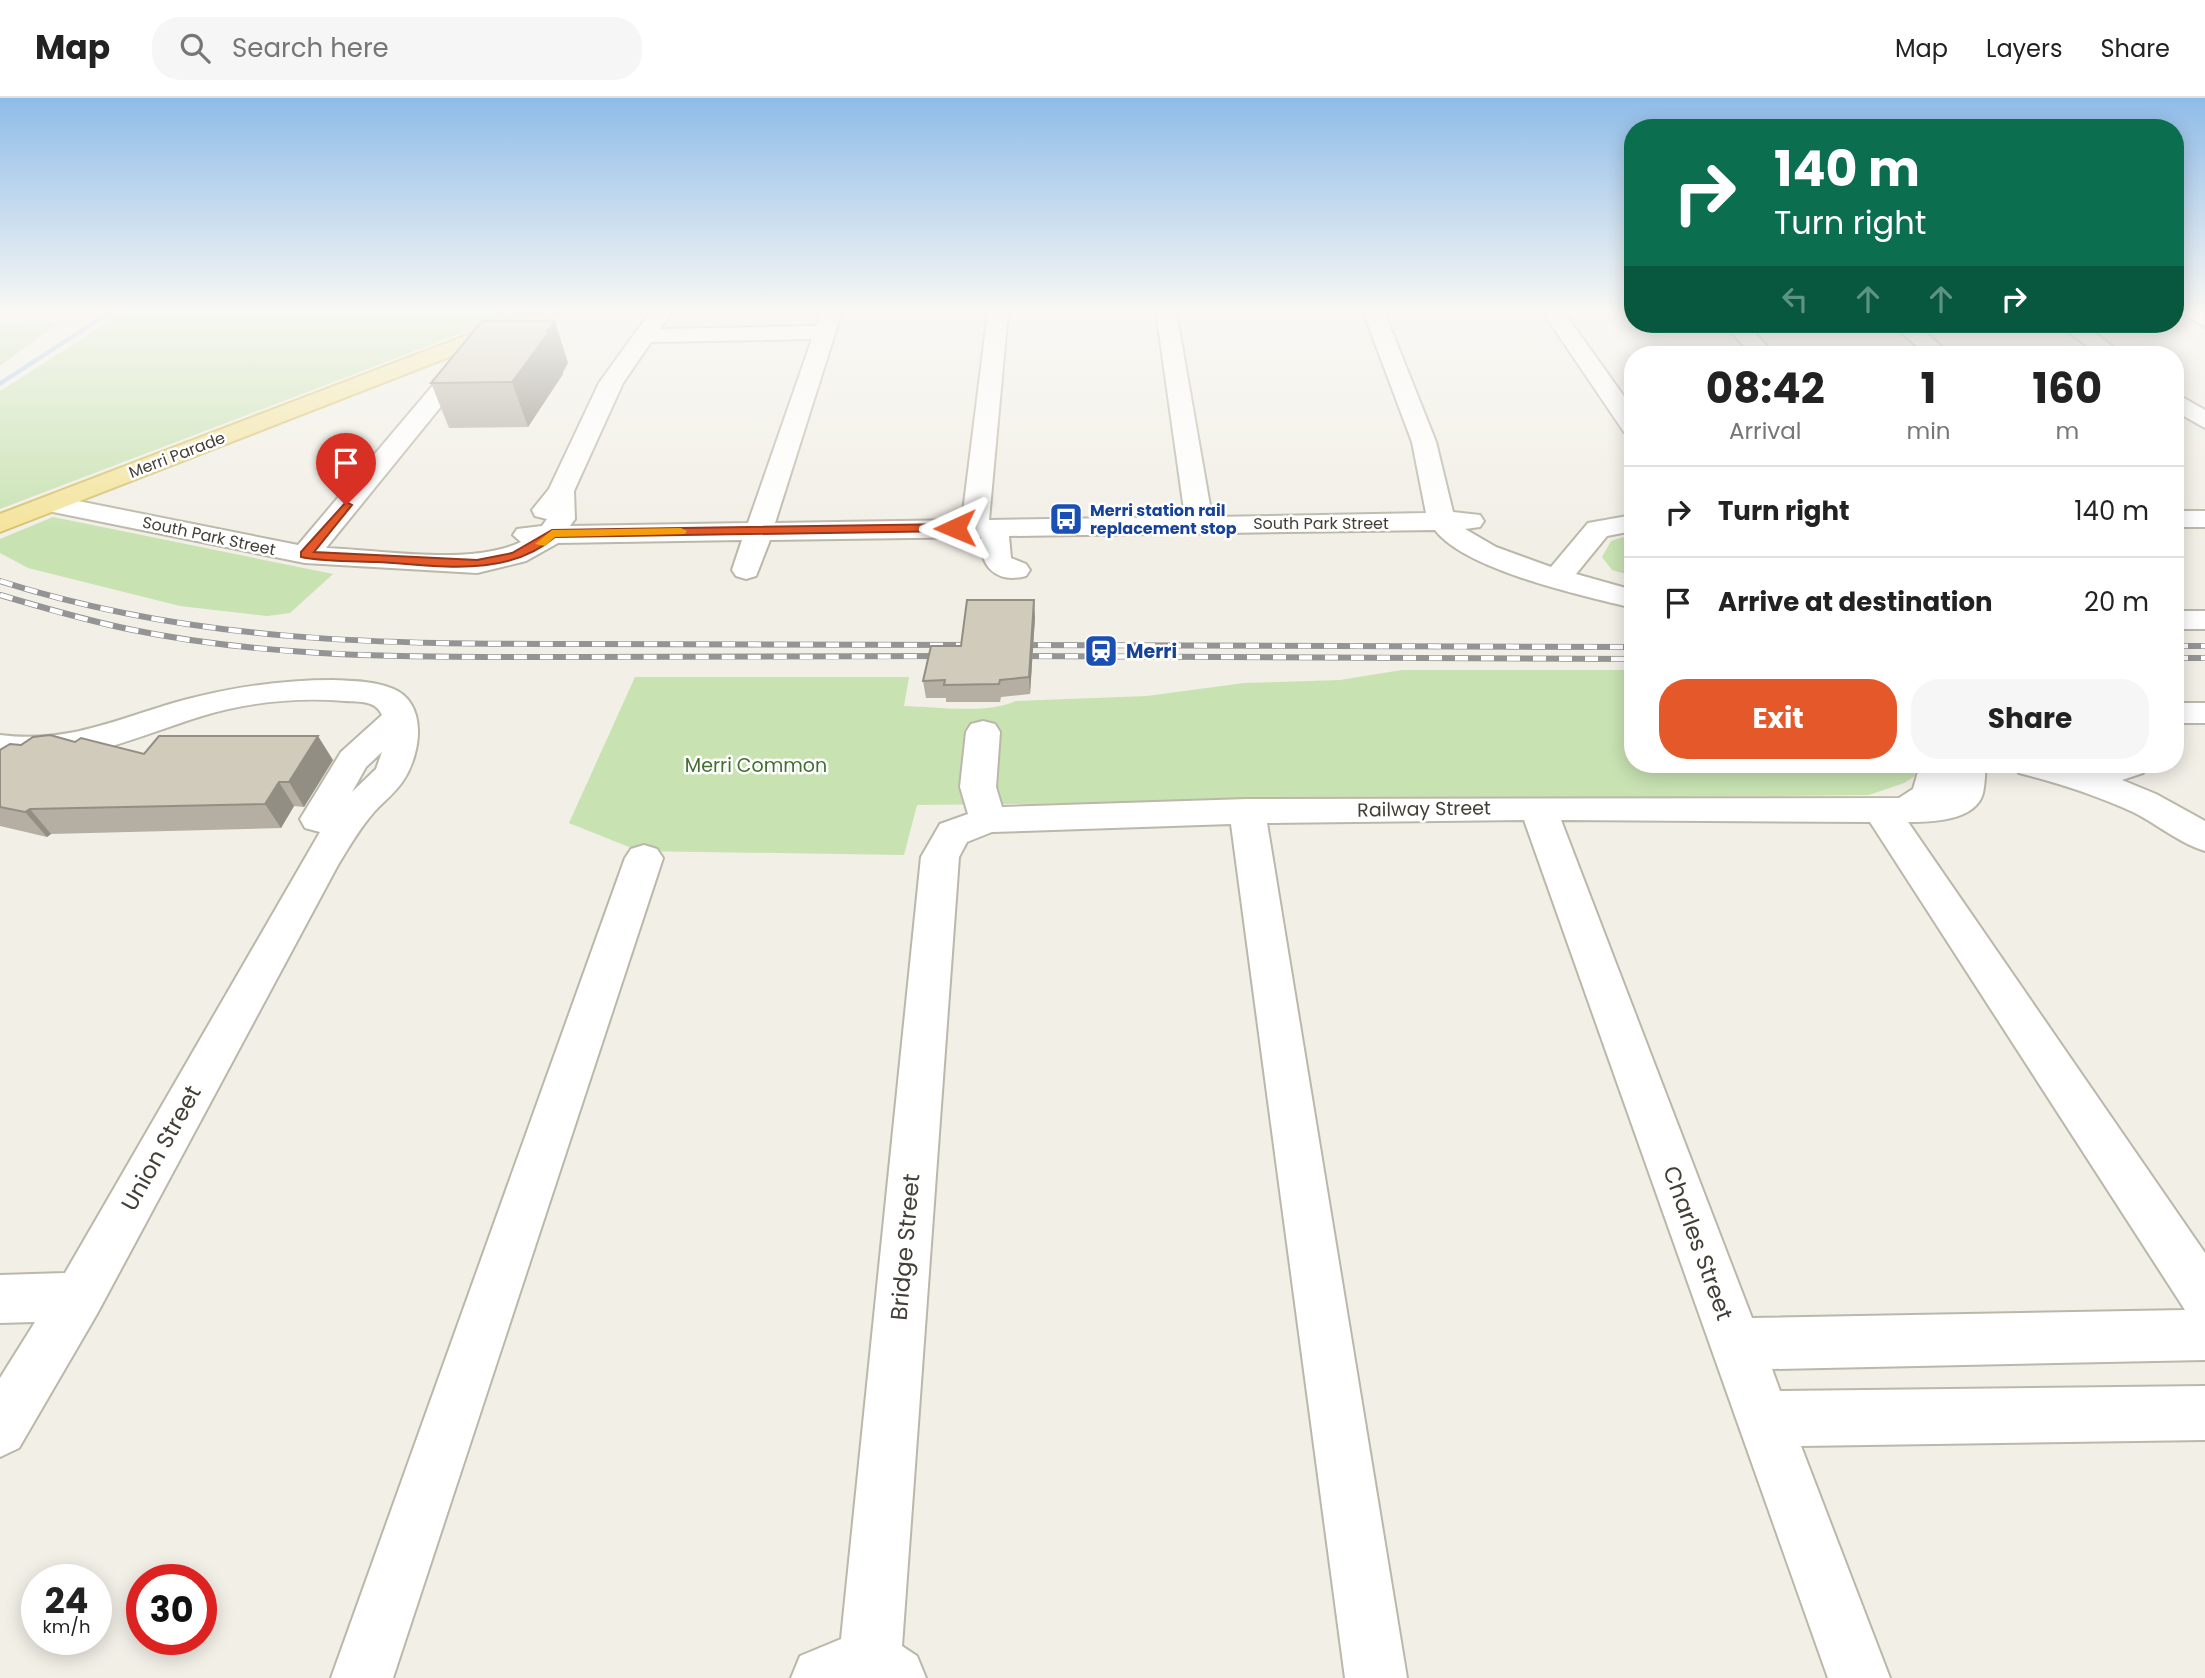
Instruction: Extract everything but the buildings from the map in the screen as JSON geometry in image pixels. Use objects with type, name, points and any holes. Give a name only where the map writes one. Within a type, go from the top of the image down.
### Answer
[{"type":"main road","name":"Merri Parade","points":[[0,524],[360,385]]},
{"type":"street","points":[[305,555],[446,385]]},
{"type":"street","points":[[540,534],[562,519],[561,491],[610,385]]},
{"type":"street","points":[[746,570],[807,385]]},
{"type":"street","points":[[994,385],[986,527],[1000,564],[1016,569]]},
{"type":"street","points":[[1178,385],[1200,524]]},
{"type":"street","points":[[1402,385],[1424,442],[1436,505],[1457,522],[1464,542],[1482,552],[1624,583]]},
{"type":"street","points":[[1603,385],[1624,415]]},
{"type":"street","points":[[2184,406],[2205,421]]},
{"type":"street","name":"South Park Street","points":[[53,504],[305,555],[479,564],[505,559],[539,545],[540,534],[1457,522]]},
{"type":"street","points":[[2184,519],[2205,519]]},
{"type":"street","points":[[1563,570],[1598,529],[1624,525]]},
{"type":"street","points":[[1563,570],[1624,595]]},
{"type":"street","name":"Union Street","points":[[0,1429],[79,1297],[318,865],[344,826],[318,819],[353,760],[400,717],[391,701],[380,695],[297,690],[223,700],[148,723]]},
{"type":"street","points":[[2184,713],[2205,713]]},
{"type":"street","points":[[0,723],[46,730],[85,731],[148,723]]},
{"type":"street","points":[[0,746],[31,749],[78,746],[148,723]]},
{"type":"street","points":[[970,827],[978,787],[982,732]]},
{"type":"street","name":"Railway Street","points":[[1890,810],[1912,808],[1928,798],[1934,787],[1936,773]]},
{"type":"street","name":"Railway Street","points":[[970,827],[1247,811],[1538,808],[1935,809],[1959,800],[1968,791],[1969,773]]},
{"type":"street","points":[[2062,773],[2148,805],[2205,836]]},
{"type":"street","points":[[2073,776],[2106,773]]},
{"type":"street","points":[[2134,773],[2169,795],[2205,836]]},
{"type":"street","name":"Charles Street","points":[[1538,808],[1859,1678]]},
{"type":"street","points":[[1890,810],[2205,1296]]},
{"type":"street","points":[[1247,811],[1376,1678]]},
{"type":"street","name":"Bridge Street","points":[[862,1674],[940,857],[970,827]]},
{"type":"street","points":[[362,1678],[644,858]]},
{"type":"street","points":[[0,1299],[79,1297]]},
{"type":"street","points":[[1735,1344],[2205,1335]]},
{"type":"street","points":[[1763,1419],[2205,1413]]},
{"type":"green space","points":[[10,385],[326,385],[0,509],[0,391]]},
{"type":"green space","points":[[53,517],[333,574],[290,613],[267,616],[180,606],[28,568],[0,553],[0,539]]},
{"type":"green space","points":[[1624,537],[1624,573],[1612,570],[1602,557],[1611,541]]},
{"type":"green space","name":"Merri Common","points":[[1402,670],[1624,670],[1624,773],[1915,773],[1915,776],[1904,783],[1869,795],[917,805],[904,855],[639,851],[569,823],[635,677],[909,677],[904,706],[962,709],[1005,705],[1016,701],[1147,696],[1244,683],[1340,680]]},
{"type":"railway","points":[[0,581],[74,602],[147,617],[220,629],[365,641],[981,645]]},
{"type":"railway","points":[[0,595],[133,630],[188,640],[300,652],[470,657],[947,656]]},
{"type":"railway","points":[[1012,645],[1624,647]]},
{"type":"railway","points":[[2184,646],[2205,646]]},
{"type":"railway","points":[[1013,656],[1624,659]]},
{"type":"railway","points":[[2184,658],[2205,658]]},
{"type":"slow traffic","points":[[541,544],[552,534],[681,531]]},
{"type":"place","name":"Merri station rail replacement stop","points":[[1066,519]]},
{"type":"place","name":"Merri","points":[[1101,651]]},
{"type":"route","points":[[346,505],[305,555],[477,564],[516,555],[539,545],[552,534],[955,528]]}]
